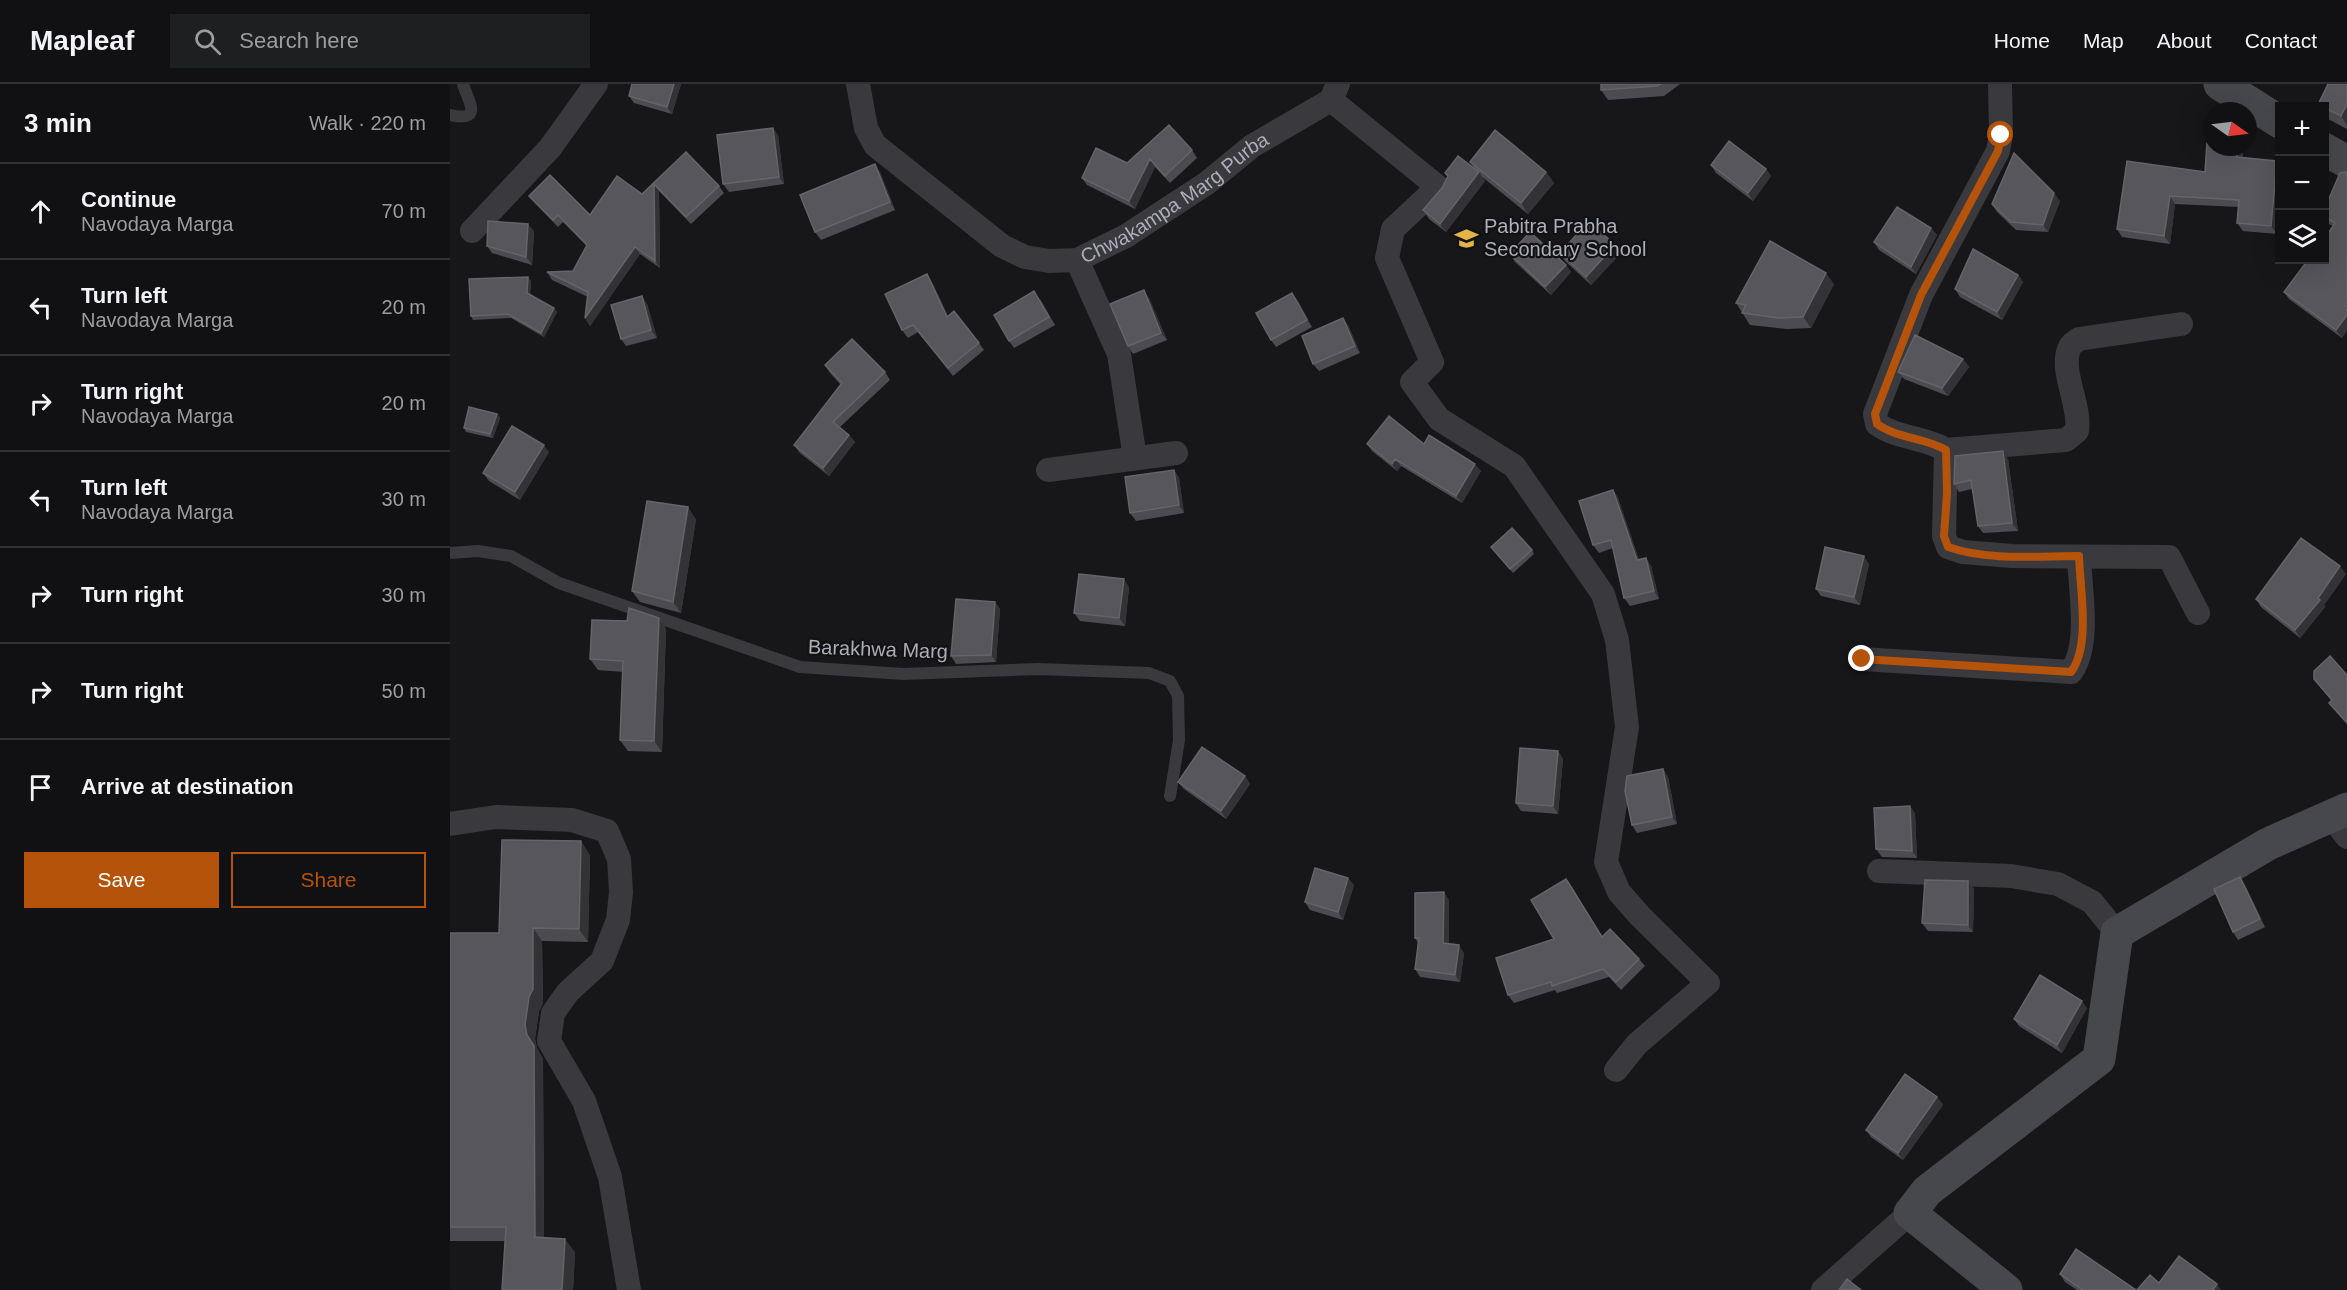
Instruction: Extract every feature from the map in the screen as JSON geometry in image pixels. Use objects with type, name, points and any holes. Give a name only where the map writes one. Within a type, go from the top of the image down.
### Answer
[{"type":"street","points":[[472,231],[550,148],[596,84]]},
{"type":"street","name":"Chwakampa Marg Purba","points":[[858,84],[866,128],[875,145],[1002,246],[1025,257],[1049,261],[1077,260],[1126,236],[1207,183],[1251,146],[1335,92]]},
{"type":"street","points":[[2000,84],[2001,135],[1998,151],[1921,295],[1875,414],[1877,424],[1887,431],[1936,444],[1946,450],[2066,440],[2078,430],[2079,418],[2066,361],[2069,346],[2079,339],[2181,324]]},
{"type":"street","points":[[2220,84],[2275,119]]},
{"type":"street","points":[[1335,92],[1438,187],[1393,229],[1387,258],[1432,362],[1412,382],[1439,419],[1514,466],[1603,594],[1617,640],[1627,727],[1606,862],[1619,892],[1708,983],[1637,1044],[1616,1070]]},
{"type":"street","points":[[2329,151],[2347,162]]},
{"type":"street","points":[[1077,260],[1119,354],[1135,458]]},
{"type":"street","points":[[1946,450],[1947,493],[1944,536],[1948,547],[1963,552],[2012,556],[2169,557],[2198,613]]},
{"type":"street","points":[[1048,470],[1176,453]]},
{"type":"street","points":[[1862,659],[2071,672],[2077,664],[2083,642],[2079,556]]},
{"type":"street","points":[[450,824],[496,818],[572,820],[607,831],[619,859],[621,892],[618,920],[602,961],[568,992],[553,1013],[549,1041],[584,1101],[610,1177],[629,1290]]},
{"type":"street","points":[[2117,933],[2268,844],[2342,820]]},
{"type":"street","points":[[1823,1290],[1910,1213],[1927,1191],[2099,1059],[2117,933],[2092,902],[2058,884],[2012,876],[1879,871]]},
{"type":"street","points":[[1910,1213],[2006,1290]]},
{"type":"lane","points":[[450,115],[459,117],[467,115],[472,110],[472,102],[463,84]]},
{"type":"lane","name":"Barakhwa Marg","points":[[450,553],[478,551],[511,556],[559,583],[800,666],[903,674],[1038,669],[1149,673],[1170,681],[1178,696],[1179,740],[1170,796]]},
{"type":"building","points":[[632,84],[674,84],[667,107],[629,96]]},
{"type":"building","points":[[1601,84],[1661,84],[1601,90]]},
{"type":"building","points":[[2328,84],[2347,84],[2347,104],[2341,116],[2329,110],[2329,102],[2319,102]]},
{"type":"building","points":[[1169,125],[1192,150],[1165,176],[1150,159],[1129,201],[1082,178],[1096,148],[1127,163]]},
{"type":"building","points":[[773,128],[779,177],[723,184],[717,135]]},
{"type":"building","points":[[1495,130],[1546,172],[1521,203],[1470,162]]},
{"type":"building","points":[[1729,141],[1766,169],[1748,193],[1711,165]]},
{"type":"building","points":[[686,152],[719,186],[686,217],[654,184],[655,261],[635,247],[585,318],[588,292],[547,272],[573,271],[587,245],[558,215],[553,220],[529,196],[550,175],[590,215],[617,176],[642,194]]},
{"type":"building","points":[[2014,153],[2054,193],[2043,225],[2011,222],[1992,204]]},
{"type":"building","points":[[1458,156],[1479,172],[1440,224],[1423,210],[1442,188],[1448,176],[1445,173]]},
{"type":"building","points":[[2206,156],[2237,156],[2275,161],[2271,226],[2237,223],[2239,200],[2170,196],[2164,236],[2117,229],[2127,161],[2205,172]]},
{"type":"building","points":[[875,164],[890,202],[815,232],[800,195]]},
{"type":"building","points":[[2347,172],[2347,301],[2345,305],[2347,315],[2336,330],[2284,292],[2305,264],[2329,264],[2329,232],[2335,223],[2329,219],[2329,199],[2340,173]]},
{"type":"building","points":[[1897,207],[1931,228],[1911,267],[1874,242]]},
{"type":"building","points":[[488,221],[528,224],[526,257],[487,246]]},
{"type":"building","points":[[1589,221],[1615,245],[1586,277],[1560,253]]},
{"type":"building","points":[[1530,232],[1566,265],[1545,287],[1510,254]]},
{"type":"building","points":[[1770,241],[1826,273],[1803,317],[1779,318],[1742,313],[1746,305],[1736,303]]},
{"type":"building","points":[[1973,249],[2018,275],[1997,312],[1955,289]]},
{"type":"building","points":[[927,274],[947,317],[954,311],[979,343],[948,368],[913,325],[902,330],[885,294]]},
{"type":"building","points":[[528,277],[527,293],[554,308],[541,333],[508,314],[471,316],[469,279]]},
{"type":"building","points":[[1144,290],[1161,333],[1128,346],[1110,304]]},
{"type":"building","points":[[1034,291],[1049,317],[1009,341],[994,315]]},
{"type":"building","points":[[1292,293],[1307,320],[1271,340],[1256,313]]},
{"type":"building","points":[[642,296],[651,330],[621,339],[611,305]]},
{"type":"building","points":[[1343,318],[1355,346],[1313,364],[1302,336]]},
{"type":"building","points":[[1915,335],[1963,359],[1942,388],[1898,372]]},
{"type":"building","points":[[852,339],[885,372],[833,422],[849,435],[823,468],[794,445],[842,383],[825,365]]},
{"type":"building","points":[[469,407],[497,414],[490,434],[464,428]]},
{"type":"building","points":[[1389,416],[1424,444],[1429,435],[1475,464],[1456,496],[1395,459],[1392,464],[1367,444]]},
{"type":"building","points":[[512,426],[544,445],[515,492],[483,473]]},
{"type":"building","points":[[2003,451],[2012,523],[1978,526],[1971,480],[1954,484],[1955,456]]},
{"type":"building","points":[[1174,470],[1179,505],[1130,513],[1125,477]]},
{"type":"building","points":[[1613,490],[1637,560],[1646,558],[1654,591],[1624,598],[1611,540],[1593,545],[1579,501]]},
{"type":"building","points":[[647,501],[688,507],[673,602],[632,591]]},
{"type":"building","points":[[1512,528],[1532,550],[1510,569],[1491,547]]},
{"type":"building","points":[[2301,538],[2340,566],[2318,598],[2320,600],[2295,630],[2256,599]]},
{"type":"building","points":[[1825,547],[1864,556],[1854,597],[1816,589]]},
{"type":"building","points":[[1079,574],[1124,579],[1119,618],[1074,613]]},
{"type":"building","points":[[956,599],[995,602],[991,655],[951,656]]},
{"type":"building","points":[[629,608],[659,618],[654,741],[620,740],[623,661],[590,659],[592,620],[627,621]]},
{"type":"building","points":[[2330,656],[2347,675],[2347,723],[2329,703],[2332,700],[2314,679],[2314,671]]},
{"type":"building","points":[[1202,747],[1245,776],[1221,811],[1178,782]]},
{"type":"building","points":[[1520,748],[1558,751],[1553,806],[1516,803]]},
{"type":"building","points":[[1663,769],[1672,817],[1632,825],[1625,791],[1627,776]]},
{"type":"building","points":[[1910,806],[1912,851],[1876,849],[1874,808]]},
{"type":"building","points":[[502,840],[581,841],[579,929],[533,928],[533,989],[529,997],[525,1025],[527,1035],[534,1046],[535,1237],[565,1239],[562,1290],[502,1290],[506,1227],[450,1227],[450,933],[499,933]]},
{"type":"building","points":[[1315,868],[1348,878],[1338,912],[1305,902]]},
{"type":"building","points":[[2240,877],[2260,919],[2233,932],[2214,889]]},
{"type":"building","points":[[1566,879],[1602,937],[1610,929],[1639,959],[1616,982],[1603,969],[1552,986],[1551,982],[1508,995],[1496,958],[1554,939],[1531,900]]},
{"type":"building","points":[[1925,880],[1968,881],[1968,925],[1922,923]]},
{"type":"building","points":[[1444,892],[1443,943],[1459,945],[1455,975],[1415,969],[1419,938],[1415,938],[1415,893]]},
{"type":"building","points":[[2040,975],[2082,1001],[2057,1045],[2014,1019]]},
{"type":"building","points":[[1905,1074],[1937,1097],[1898,1153],[1866,1130]]},
{"type":"building","points":[[2076,1249],[2136,1290],[2083,1290],[2060,1274]]},
{"type":"building","points":[[2179,1256],[2217,1284],[2213,1290],[2137,1290],[2150,1275],[2159,1283]]},
{"type":"building","points":[[1847,1279],[1861,1290],[1839,1290]]},
{"type":"place","name":"Pabitra Prabha Secondary School","points":[[1466,238]]},
{"type":"route","points":[[1862,659],[2071,672],[2077,664],[2083,642],[2079,556],[2012,556],[1963,552],[1948,547],[1944,536],[1947,493],[1946,450],[1936,444],[1887,431],[1877,424],[1875,414],[1921,295],[1998,151],[2001,135]]}]
